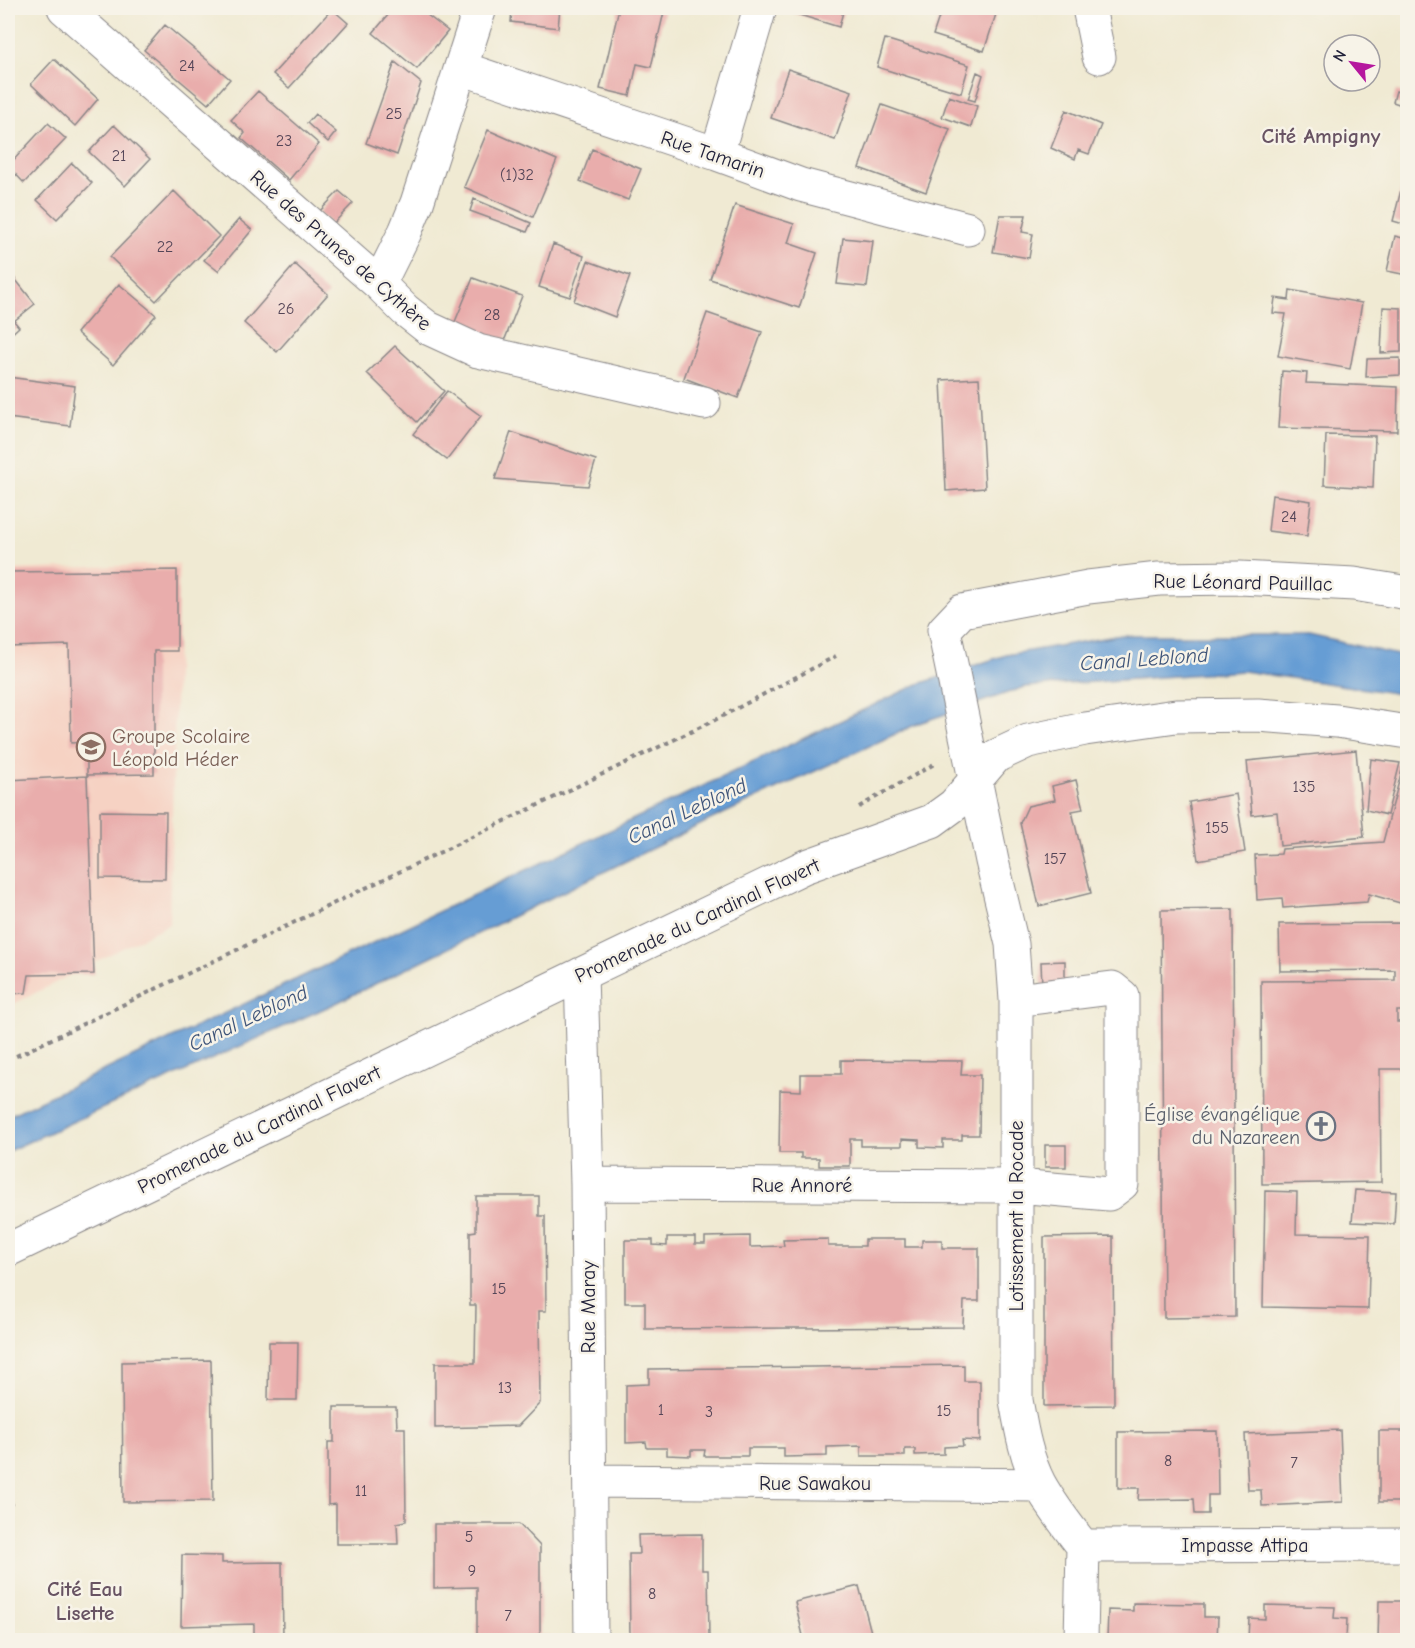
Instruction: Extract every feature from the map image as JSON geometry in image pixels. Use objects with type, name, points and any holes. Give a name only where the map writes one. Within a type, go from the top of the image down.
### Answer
[{"type":"street","name":"Rue des Prunes de Cythère","points":[[64,8],[379,284],[405,310],[428,327],[478,351],[704,403]]},
{"type":"street","points":[[379,284],[413,213],[480,8]]},
{"type":"street","points":[[717,154],[760,8]]},
{"type":"street","points":[[1089,8],[1099,57]]},
{"type":"street","name":"Rue Tamarin","points":[[461,68],[717,154],[801,185],[968,229]]},
{"type":"street","name":"Rue Léonard Pauillac","points":[[944,630],[962,611],[1088,587],[1159,579],[1240,578],[1354,584],[1407,593]]},
{"type":"street","name":"Lotissement la Rocade","points":[[944,630],[992,861],[1012,944],[1016,1000],[1016,1400],[1026,1449],[1040,1485],[1083,1546]]},
{"type":"street","name":"Promenade du Cardinal Flavert","points":[[8,1250],[804,867],[932,821],[954,805],[996,756],[1028,741],[1085,729],[1176,716],[1258,715],[1337,721],[1407,732]]},
{"type":"street","name":"Rue Maray","points":[[581,974],[587,1184],[591,1641]]},
{"type":"street","name":"Rue Annoré","points":[[587,1184],[1017,1186],[1109,1194],[1122,1184],[1122,996],[1112,988],[1016,1000]]},
{"type":"street","name":"Rue Sawakou","points":[[590,1481],[1040,1485]]},
{"type":"street","name":"Impasse Attipa","points":[[1083,1546],[1407,1545]]},
{"type":"street","points":[[1082,1641],[1083,1546]]},
{"type":"path","points":[[8,1060],[713,721],[836,656]]},
{"type":"shaded area","name":"Groupe Scolaire Léopold Héder","points":[[179,564],[169,924],[8,1007],[8,570]]},
{"type":"water","name":"Canal Leblond","points":[[1122,635],[1309,635],[1407,657],[1407,695],[1243,671],[1025,687],[919,723],[712,819],[334,1004],[8,1151],[8,1116],[916,685],[1006,655]]},
{"type":"building","points":[[394,8],[418,8],[448,31],[417,69],[373,33]]},
{"type":"building","points":[[512,8],[560,8],[558,28],[511,22]]},
{"type":"building","points":[[619,8],[649,8],[664,12],[651,67],[637,64],[630,96],[600,89]]},
{"type":"building","points":[[795,8],[844,8],[839,27],[793,13]]},
{"type":"building","points":[[942,8],[998,8],[984,51],[933,35]]},
{"type":"building","points":[[332,9],[348,23],[289,88],[273,74]]},
{"type":"building","points":[[165,25],[230,79],[208,104],[144,50]]},
{"type":"building","points":[[885,39],[969,65],[961,93],[877,67]]},
{"type":"building","points":[[54,59],[98,99],[75,126],[31,84]]},
{"type":"building","points":[[395,62],[421,83],[397,155],[366,143]]},
{"type":"building","points":[[788,69],[852,91],[835,140],[771,118]]},
{"type":"building","points":[[977,72],[983,75],[975,101],[968,99]]},
{"type":"building","points":[[258,91],[319,144],[289,180],[241,138],[245,133],[231,120]]},
{"type":"building","points":[[1396,91],[1407,94],[1407,107],[1393,102]]},
{"type":"building","points":[[949,96],[977,106],[971,127],[942,117]]},
{"type":"building","points":[[882,105],[950,129],[926,192],[859,168]]},
{"type":"building","points":[[1066,110],[1101,125],[1089,154],[1078,150],[1075,159],[1051,148]]},
{"type":"building","points":[[315,114],[336,132],[328,142],[307,123]]},
{"type":"building","points":[[48,123],[66,139],[24,183],[8,166]]},
{"type":"building","points":[[114,125],[150,159],[125,186],[89,152]]},
{"type":"building","points":[[488,130],[557,160],[533,217],[464,187]]},
{"type":"building","points":[[592,149],[641,169],[628,200],[580,181]]},
{"type":"building","points":[[72,163],[92,183],[57,219],[37,200]]},
{"type":"building","points":[[1402,186],[1407,187],[1407,225],[1393,221]]},
{"type":"building","points":[[174,191],[219,236],[156,301],[110,257]]},
{"type":"building","points":[[339,191],[353,203],[332,225],[318,213]]},
{"type":"building","points":[[474,199],[531,223],[527,232],[470,211]]},
{"type":"building","points":[[735,205],[794,224],[788,243],[817,253],[799,308],[710,279]]},
{"type":"building","points":[[1000,215],[1026,215],[1022,232],[1033,234],[1029,258],[993,252]]},
{"type":"building","points":[[239,219],[252,230],[218,271],[204,260]]},
{"type":"building","points":[[1395,236],[1407,239],[1407,275],[1387,271]]},
{"type":"building","points":[[843,238],[873,241],[867,287],[837,284]]},
{"type":"building","points":[[553,244],[584,256],[570,297],[539,287]]},
{"type":"building","points":[[588,261],[630,276],[615,317],[574,301]]},
{"type":"building","points":[[295,264],[328,294],[277,352],[244,323]]},
{"type":"building","points":[[8,270],[35,304],[14,321],[19,327],[8,337]]},
{"type":"building","points":[[473,278],[522,296],[501,349],[452,329]]},
{"type":"building","points":[[119,284],[156,315],[113,365],[77,333]]},
{"type":"building","points":[[1290,290],[1362,303],[1350,369],[1278,356],[1286,314],[1273,313],[1275,298],[1289,300]]},
{"type":"building","points":[[1383,307],[1401,308],[1401,352],[1381,353]]},
{"type":"building","points":[[707,313],[762,332],[738,398],[684,378]]},
{"type":"building","points":[[395,346],[444,391],[417,422],[367,373]]},
{"type":"building","points":[[1400,358],[1400,375],[1366,377],[1367,359]]},
{"type":"building","points":[[1282,371],[1307,373],[1306,383],[1398,387],[1397,431],[1278,428]]},
{"type":"building","points":[[8,377],[75,386],[70,426],[8,418]]},
{"type":"building","points":[[979,378],[985,488],[946,491],[941,380]]},
{"type":"building","points":[[447,391],[481,416],[447,460],[413,434]]},
{"type":"building","points":[[511,432],[596,460],[588,486],[495,479]]},
{"type":"building","points":[[1326,435],[1375,436],[1373,488],[1324,485]]},
{"type":"building","points":[[1272,495],[1311,501],[1307,536],[1268,531]]},
{"type":"building","points":[[177,570],[177,651],[154,651],[154,774],[87,775],[87,742],[71,743],[69,645],[8,647],[8,572]]},
{"type":"building","points":[[1356,750],[1364,837],[1280,846],[1277,812],[1252,815],[1247,761]]},
{"type":"building","points":[[1371,759],[1400,763],[1387,815],[1366,810]]},
{"type":"building","points":[[1404,762],[1407,762],[1407,905],[1369,894],[1367,902],[1283,908],[1282,898],[1257,900],[1255,855],[1281,854],[1282,849],[1383,842]]},
{"type":"building","points":[[87,776],[94,974],[29,975],[26,993],[8,994],[8,780]]},
{"type":"building","points":[[1076,780],[1083,809],[1072,811],[1091,893],[1039,906],[1020,823],[1028,806],[1055,800],[1052,786]]},
{"type":"building","points":[[1236,794],[1245,852],[1198,860],[1189,802]]},
{"type":"building","points":[[100,811],[166,812],[165,879],[100,878]]},
{"type":"building","points":[[1233,909],[1235,1317],[1164,1318],[1161,910]]},
{"type":"building","name":"Église évangélique du Nazareen","points":[[1401,923],[1401,962],[1407,962],[1407,1011],[1397,1011],[1397,1022],[1407,1022],[1407,1069],[1380,1069],[1381,1182],[1262,1184],[1261,981],[1395,980],[1395,970],[1280,971],[1279,924]]},
{"type":"building","points":[[1065,961],[1065,984],[1042,986],[1041,962]]},
{"type":"building","points":[[841,1060],[962,1061],[961,1075],[980,1075],[979,1135],[962,1135],[962,1140],[943,1140],[943,1148],[919,1147],[919,1140],[902,1139],[902,1146],[861,1146],[861,1139],[850,1139],[850,1166],[819,1166],[819,1158],[801,1158],[801,1153],[779,1153],[780,1090],[801,1091],[801,1074],[841,1074]]},
{"type":"building","points":[[1045,1145],[1066,1145],[1066,1167],[1045,1167]]},
{"type":"building","points":[[1355,1190],[1396,1192],[1394,1224],[1352,1222]]},
{"type":"building","points":[[1265,1191],[1297,1192],[1296,1234],[1370,1235],[1368,1309],[1263,1307]]},
{"type":"building","points":[[476,1196],[539,1196],[539,1216],[545,1216],[546,1311],[539,1311],[540,1403],[518,1426],[435,1428],[435,1363],[475,1363],[476,1305],[470,1305],[470,1232],[476,1231]]},
{"type":"building","points":[[750,1236],[750,1247],[784,1246],[783,1240],[828,1239],[828,1246],[865,1246],[865,1239],[905,1239],[905,1247],[922,1247],[922,1240],[942,1240],[942,1248],[979,1248],[979,1301],[964,1301],[963,1327],[645,1329],[645,1303],[625,1303],[625,1240],[653,1240],[653,1245],[667,1246],[667,1237],[695,1237],[695,1244],[705,1244],[705,1237]]},
{"type":"building","points":[[1113,1236],[1114,1405],[1044,1406],[1044,1237]]},
{"type":"building","points":[[269,1342],[298,1342],[297,1400],[268,1400]]},
{"type":"building","points":[[211,1360],[213,1501],[123,1502],[122,1362]]},
{"type":"building","points":[[964,1365],[964,1381],[980,1381],[980,1441],[962,1440],[963,1446],[944,1447],[944,1454],[915,1455],[915,1449],[905,1449],[905,1456],[861,1456],[861,1446],[827,1447],[827,1456],[784,1457],[784,1448],[748,1448],[748,1456],[704,1456],[705,1450],[691,1450],[691,1456],[667,1455],[667,1448],[647,1448],[646,1442],[626,1443],[626,1385],[649,1384],[649,1369]]},
{"type":"building","points":[[334,1407],[396,1407],[397,1428],[405,1428],[406,1521],[397,1523],[398,1544],[336,1544],[336,1504],[328,1505],[328,1442],[334,1442]]},
{"type":"building","points":[[1340,1430],[1343,1502],[1262,1506],[1261,1490],[1248,1490],[1245,1434]]},
{"type":"building","points":[[1217,1431],[1218,1495],[1208,1495],[1208,1514],[1195,1514],[1194,1499],[1138,1500],[1139,1488],[1118,1488],[1118,1432]]},
{"type":"building","points":[[1379,1431],[1407,1431],[1407,1502],[1379,1502]]},
{"type":"building","points":[[8,1493],[13,1504],[8,1507]]},
{"type":"building","points":[[434,1524],[519,1524],[540,1546],[540,1636],[549,1635],[549,1640],[477,1640],[477,1587],[434,1588]]},
{"type":"building","points":[[702,1534],[702,1570],[708,1570],[709,1638],[630,1640],[629,1554],[639,1554],[638,1535]]},
{"type":"building","points":[[182,1555],[222,1556],[222,1563],[282,1562],[283,1640],[254,1640],[254,1624],[181,1626]]},
{"type":"building","points":[[859,1586],[873,1640],[804,1640],[795,1602]]},
{"type":"building","points":[[1379,1601],[1407,1601],[1407,1640],[1378,1640]]},
{"type":"building","points":[[1133,1603],[1204,1604],[1204,1617],[1218,1617],[1217,1640],[1107,1640],[1108,1610],[1133,1611]]},
{"type":"building","points":[[1265,1605],[1335,1607],[1334,1618],[1347,1619],[1346,1640],[1248,1640],[1249,1618],[1265,1619]]},
{"type":"place","name":"Groupe Scolaire Léopold Héder","points":[[91,747]]},
{"type":"place","name":"Église évangélique du Nazareen","points":[[1321,1126]]},
{"type":"district","name":"Cité Ampigny","points":[[1321,136]]},
{"type":"district","name":"Cité Eau Lisette","points":[[85,1601]]}]
